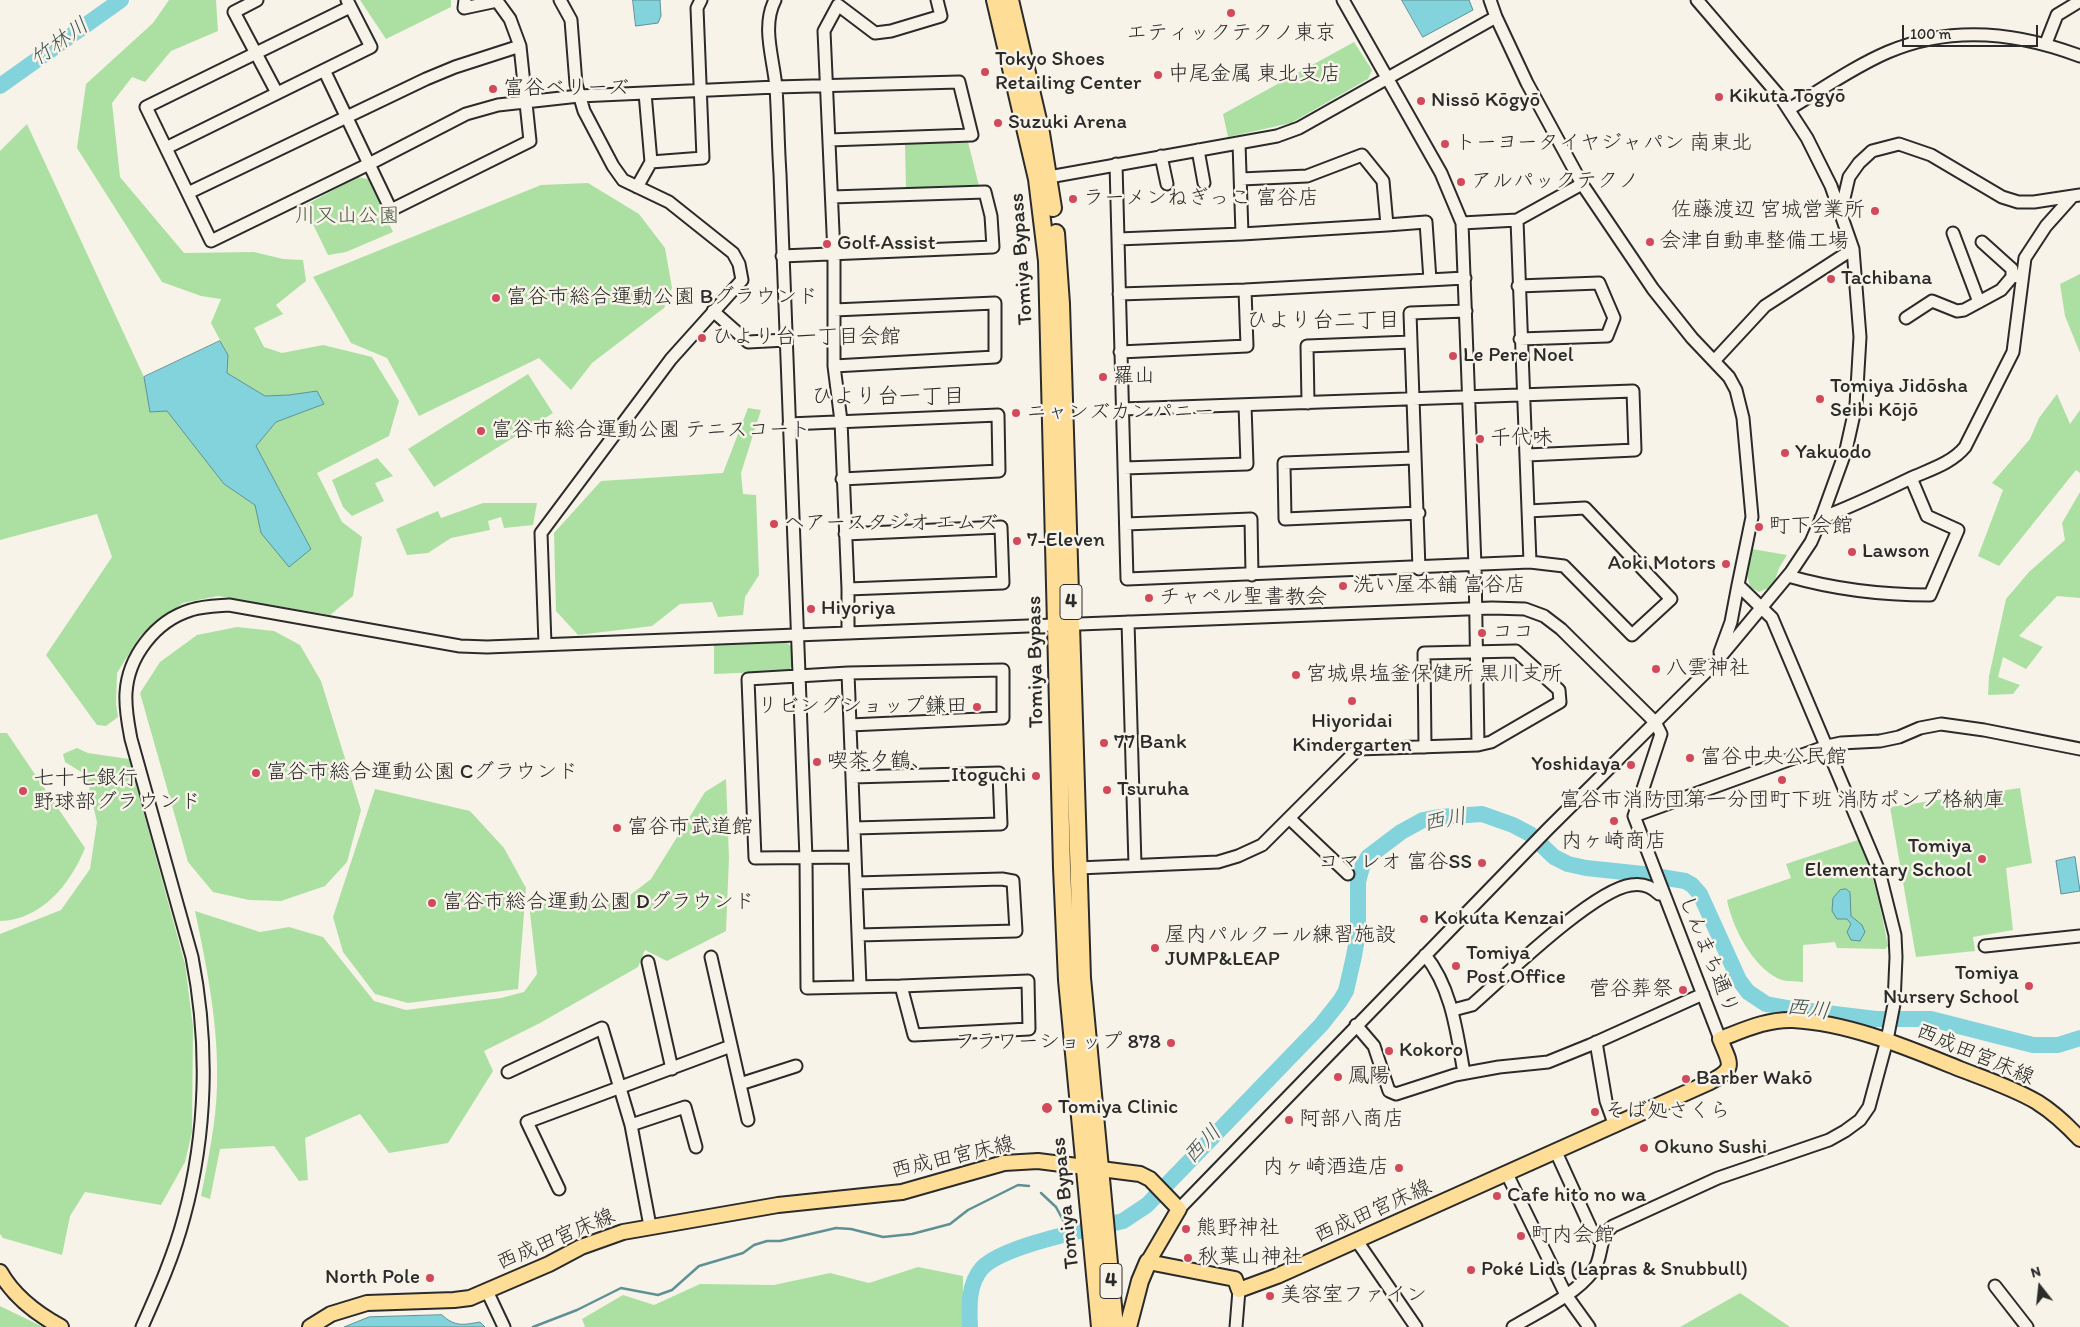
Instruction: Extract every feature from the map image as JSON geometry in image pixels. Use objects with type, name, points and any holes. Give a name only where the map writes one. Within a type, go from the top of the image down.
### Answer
[{"type":"highway","name":"Tomiya Bypass","points":[[995,0],[1028,134],[1043,215],[1047,261],[1064,625],[1078,868],[1091,1167]]},
{"type":"highway","name":"Tomiya Bypass","points":[[1010,0],[1029,78],[1049,177],[1058,251],[1061,304],[1066,971],[1096,1210],[1092,1241],[1100,1327]]},
{"type":"highway","name":"Tomiya Bypass","points":[[1096,1210],[1107,1234],[1115,1327]]},
{"type":"highway","points":[[1128,1327],[1140,1281],[1148,1262]]},
{"type":"main road","name":"西成田宮床線","points":[[1239,1290],[1277,1276],[1358,1241],[1725,1075],[1729,1070],[1729,1063],[1720,1039],[1753,1026],[1773,1021],[1793,1020],[1888,1035],[2012,1089],[2054,1114],[2080,1138]]},
{"type":"main road","name":"西成田宮床線","points":[[310,1327],[331,1314],[367,1303],[454,1300],[487,1291],[603,1238],[650,1226],[778,1205],[902,1192],[1004,1163],[1038,1161],[1128,1172],[1150,1180],[1176,1205]]},
{"type":"main road","points":[[1176,1205],[1148,1262],[1235,1278],[1239,1290]]},
{"type":"main road","points":[[0,1272],[15,1294],[30,1308],[61,1327]]},
{"type":"street","points":[[257,0],[234,12],[277,93]]},
{"type":"street","points":[[324,70],[392,210],[530,141],[520,46],[510,19],[497,1],[464,8],[465,0]]},
{"type":"street","points":[[545,644],[541,533],[672,359],[742,280],[739,264],[733,253],[669,202],[623,180],[613,166],[584,111],[579,96],[571,20],[560,0]]},
{"type":"street","points":[[651,162],[703,158],[702,90],[697,8],[701,0]]},
{"type":"street","points":[[775,0],[771,6],[768,28],[776,87],[806,858],[807,988],[1028,981],[1029,1029],[914,1035],[901,986]]},
{"type":"street","points":[[848,633],[841,421],[834,366],[834,254],[828,86],[824,31],[840,3],[875,33],[891,31],[941,16],[936,0]]},
{"type":"street","points":[[1343,0],[1441,172],[1462,222],[1475,566],[1478,745]]},
{"type":"street","points":[[1490,0],[1527,83],[1582,184],[1653,289],[1692,338],[1729,377],[1736,390],[1743,418],[1752,517],[1731,622],[1717,661]]},
{"type":"street","points":[[1176,1205],[1356,1025],[1548,828],[1717,661],[1788,576],[1811,542],[1846,450],[1856,405],[1860,337],[1853,249],[1841,211],[1819,160],[1789,109],[1697,0]]},
{"type":"street","points":[[2046,43],[2057,15],[2064,8],[2080,1]]},
{"type":"street","points":[[166,148],[371,47],[349,4],[256,53],[146,107],[211,241],[369,164],[466,114],[498,105],[579,96],[776,87],[959,82],[972,135],[829,140]]},
{"type":"street","points":[[1049,177],[1277,136],[1299,128],[1496,17]]},
{"type":"street","points":[[1789,109],[1864,64],[1888,52],[1920,41],[1951,35],[2014,36],[2046,43],[2080,56]]},
{"type":"street","points":[[188,193],[455,67],[520,46]]},
{"type":"street","points":[[637,187],[651,162],[645,93]]},
{"type":"street","points":[[1239,143],[1242,234]]},
{"type":"street","points":[[1841,211],[1850,177],[1859,163],[1872,151],[1899,144],[1931,155],[2002,197],[2018,202],[2034,202],[2075,196]]},
{"type":"street","points":[[1198,150],[1204,183]]},
{"type":"street","points":[[1241,179],[1307,176],[1362,155],[1382,181],[1387,225]]},
{"type":"street","points":[[1161,156],[1167,184]]},
{"type":"street","points":[[1116,164],[1127,580],[1419,569],[1530,562],[1564,566],[1632,635],[1671,599],[1585,508],[1528,510]]},
{"type":"street","points":[[1462,222],[1517,220],[1582,184]]},
{"type":"street","points":[[782,256],[993,247],[991,216],[985,192],[832,197]]},
{"type":"street","points":[[1906,318],[1932,301],[1957,311],[1964,310],[2001,290],[2017,276],[2025,258],[2046,226],[2075,196]]},
{"type":"street","points":[[1517,220],[1518,286],[1527,455],[1530,562]]},
{"type":"street","points":[[1118,239],[1242,234],[1426,222],[1430,280]]},
{"type":"street","points":[[1953,233],[1979,302]]},
{"type":"street","points":[[1821,518],[1848,509],[1958,456],[1965,447],[2013,352],[2018,330],[2017,276],[2012,269],[1982,242]]},
{"type":"street","points":[[1714,361],[1765,306],[1853,249]]},
{"type":"street","points":[[1118,294],[1245,290],[1465,278]]},
{"type":"street","points":[[1518,286],[1598,283],[1614,318],[1607,336],[1520,338]]},
{"type":"street","points":[[1120,352],[1247,346],[1245,290]]},
{"type":"street","points":[[834,310],[995,303],[995,357],[834,366]]},
{"type":"street","points":[[1419,569],[1419,513],[1414,458],[1414,399],[1410,313],[1466,311]]},
{"type":"street","points":[[713,312],[748,342],[786,340]]},
{"type":"street","points":[[1308,403],[1307,346],[1411,342]]},
{"type":"street","points":[[1122,409],[1633,392],[1635,450],[1527,455]]},
{"type":"street","points":[[1124,468],[1247,464],[1245,405]]},
{"type":"street","points":[[789,424],[998,415],[999,471],[842,479]]},
{"type":"street","points":[[1414,458],[1284,463],[1285,518],[1419,513]]},
{"type":"street","points":[[1788,576],[1804,581],[1892,595],[1930,594],[1958,530],[1927,516],[1910,478]]},
{"type":"street","points":[[1126,524],[1252,519],[1252,575]]},
{"type":"street","points":[[845,534],[1001,527],[1003,583],[848,589]]},
{"type":"street","points":[[1513,1327],[1566,1294],[1594,1270],[1602,1242],[1613,1226],[1683,1194],[1760,1163],[1829,1140],[1860,1120],[1869,1107],[1894,1004],[1896,957],[1888,905],[1879,871],[1828,746],[1772,618],[1738,585]]},
{"type":"street","points":[[142,1327],[170,1259],[190,1195],[203,1114],[201,1021],[192,957],[132,739],[126,709],[128,678],[138,653],[156,631],[178,615],[206,606],[228,605],[460,646],[487,647],[1476,609],[1509,608],[1534,611],[1544,616],[1560,629],[1655,722],[1661,734],[1634,816]]},
{"type":"street","points":[[1128,622],[1135,865]]},
{"type":"street","points":[[1078,868],[1186,865],[1218,862],[1231,858],[1262,845],[1358,749],[1425,747],[1478,745],[1491,742],[1560,702],[1559,690],[1516,650],[1424,653],[1425,747]]},
{"type":"street","points":[[850,725],[1003,718],[1003,670],[848,673],[748,679],[755,858],[855,857]]},
{"type":"street","points":[[848,673],[860,986]]},
{"type":"street","points":[[1634,816],[1828,746],[1842,743],[1880,741],[1899,737],[1920,728],[1941,724],[1984,730],[2080,753]]},
{"type":"street","points":[[852,777],[999,774],[1001,824],[854,828]]},
{"type":"street","name":"しんまち通り","points":[[1634,816],[1720,1039]]},
{"type":"street","points":[[1289,818],[1348,874]]},
{"type":"street","points":[[856,883],[1002,879],[1014,881],[1016,906],[1016,931],[858,935]]},
{"type":"street","points":[[1453,1010],[1472,1005],[1579,912],[1615,891],[1631,884],[1651,887],[1659,894],[1661,890]]},
{"type":"street","points":[[1985,946],[2080,936]]},
{"type":"street","points":[[1425,955],[1432,963],[1453,1010],[1464,1074]]},
{"type":"street","points":[[711,957],[748,1120]]},
{"type":"street","points":[[648,962],[672,1069]]},
{"type":"street","points":[[1356,1025],[1374,1046],[1389,1091],[1396,1094],[1464,1074],[1548,1062],[1702,994]]},
{"type":"street","points":[[508,1072],[602,1028],[631,1125],[650,1226]]},
{"type":"street","points":[[1596,1042],[1606,1101],[1615,1126]]},
{"type":"street","points":[[559,1189],[528,1122],[731,1046]]},
{"type":"street","points":[[740,1084],[796,1066]]},
{"type":"street","points":[[631,1125],[685,1107],[696,1147]]},
{"type":"street","points":[[1556,1152],[1593,1233],[1602,1242]]},
{"type":"street","points":[[1507,1174],[1566,1294],[1589,1327]]},
{"type":"street","points":[[1358,1241],[1416,1327]]},
{"type":"street","points":[[1995,1286],[2028,1327]]},
{"type":"street","points":[[1236,1327],[1239,1290]]},
{"type":"street","points":[[487,1291],[504,1327]]},
{"type":"green space","points":[[169,0],[216,0],[218,31],[171,51],[145,82],[132,77],[112,103],[120,177],[184,253],[254,252],[283,259],[303,260],[306,281],[276,305],[283,314],[254,328],[264,347],[282,353],[323,345],[372,357],[399,401],[389,436],[317,473],[342,522],[362,537],[353,596],[330,615],[218,596],[183,603],[140,636],[117,673],[116,704],[118,717],[106,726],[97,725],[46,655],[112,557],[97,514],[0,540],[0,151],[27,124],[144,377],[150,412],[167,410],[224,484],[255,505],[261,533],[311,549],[256,446],[276,422],[324,404],[316,391],[265,396],[227,373],[228,355],[211,323],[221,299],[201,296],[162,282],[77,148],[86,84],[153,23]]},
{"type":"green space","points":[[360,0],[451,0],[451,7],[386,39]]},
{"type":"green space","points":[[1354,42],[1372,70],[1368,79],[1291,123],[1228,137],[1223,114]]},
{"type":"green space","points":[[968,142],[979,186],[906,189],[905,144]]},
{"type":"green space","name":"川又山公園","points":[[357,177],[368,179],[393,232],[346,252],[328,255],[304,206]]},
{"type":"green space","name":"富谷市総合運動公園 Bグラウンド","points":[[588,183],[639,214],[665,248],[672,288],[664,308],[592,363],[571,390],[539,358],[419,416],[387,358],[351,343],[313,277],[541,185]]},
{"type":"green space","points":[[2080,274],[2080,353],[2065,316],[2060,284]]},
{"type":"green space","name":"富谷市総合運動公園 テニスコート","points":[[528,374],[553,413],[434,487],[408,449]]},
{"type":"green space","points":[[2057,394],[2070,424],[2080,410],[2080,473],[2076,470],[1999,566],[1978,556],[2003,490],[1992,483],[2030,439],[2039,418]]},
{"type":"green space","points":[[748,408],[761,410],[741,473],[743,494],[756,495],[759,575],[745,597],[743,615],[718,617],[712,602],[680,604],[652,626],[578,635],[556,611],[554,533],[601,481],[723,473]]},
{"type":"green space","points":[[377,458],[393,476],[375,483],[384,501],[352,516],[343,507],[332,480]]},
{"type":"green space","points":[[2080,492],[2080,598],[2057,596],[2019,636],[2043,647],[2026,669],[2003,657],[1998,677],[2020,685],[2013,694],[1988,695],[1989,676],[2006,599],[2029,572],[2065,540],[2062,523]]},
{"type":"green space","points":[[483,503],[537,503],[533,525],[504,528],[501,517],[488,521],[490,530],[451,538],[428,553],[407,555],[396,529],[438,511],[441,518]]},
{"type":"green space","points":[[1752,549],[1787,555],[1779,568],[1773,586],[1759,592],[1750,587],[1747,575]]},
{"type":"green space","name":"富谷市総合運動公園 Cグラウンド","points":[[237,627],[274,631],[300,645],[321,681],[361,810],[347,862],[325,886],[281,901],[249,900],[213,892],[188,862],[140,693],[160,662],[197,635]]},
{"type":"green space","points":[[786,642],[792,647],[793,665],[788,671],[714,674],[714,644]]},
{"type":"green space","name":"七十七銀行 野球部グラウンド","points":[[0,733],[7,733],[85,848],[72,874],[42,907],[15,919],[0,921]]},
{"type":"green space","points":[[77,748],[88,753],[129,759],[185,964],[193,1027],[192,1132],[185,1162],[161,1205],[85,1192],[70,1216],[62,1255],[3,1238],[0,1234],[0,934],[61,910],[90,869],[97,822],[86,775],[65,762],[63,754]]},
{"type":"green space","points":[[726,779],[729,858],[726,931],[667,961],[645,950],[638,967],[540,1023],[484,1051],[493,1071],[448,1143],[389,1153],[360,1114],[305,1138],[308,1180],[299,1181],[274,1146],[220,1149],[210,1199],[201,1196],[215,1114],[217,1064],[211,998],[195,911],[260,932],[289,927],[323,937],[374,1001],[406,1010],[501,998],[524,992],[537,974],[529,904],[621,902],[651,879],[705,792]]},
{"type":"green space","points":[[2020,788],[2032,863],[2006,868],[2013,930],[1973,937],[1975,951],[1916,957],[1890,807]]},
{"type":"green space","name":"富谷市総合運動公園 Dグラウンド","points":[[375,789],[470,811],[504,848],[526,888],[518,989],[408,1003],[375,994],[343,952],[333,917]]},
{"type":"green space","points":[[1858,840],[1873,879],[1888,946],[1885,949],[1837,948],[1835,942],[1803,945],[1803,982],[1786,981],[1777,978],[1759,964],[1744,944],[1733,922],[1727,900],[1791,878],[1786,864]]},
{"type":"green space","points":[[918,1267],[963,1276],[963,1327],[585,1327],[582,1319],[623,1295],[654,1305],[700,1284],[774,1285],[830,1273],[869,1283]]},
{"type":"green space","points":[[1740,1293],[1790,1327],[1680,1327]]},
{"type":"green space","points":[[0,1306],[43,1327],[0,1327]]},
{"type":"water","points":[[633,0],[660,0],[661,16],[658,23],[636,26]]},
{"type":"water","points":[[1402,0],[1469,0],[1473,10],[1423,37]]},
{"type":"water","points":[[220,341],[228,355],[227,373],[265,396],[317,391],[324,404],[276,422],[256,446],[311,549],[289,567],[261,533],[255,505],[224,484],[167,411],[150,412],[144,377]]},
{"type":"water","points":[[2075,857],[2080,891],[2061,894],[2056,861]]},
{"type":"water","points":[[1846,889],[1850,892],[1851,916],[1862,925],[1865,932],[1860,941],[1851,940],[1847,932],[1851,924],[1847,919],[1837,919],[1832,911],[1833,898],[1840,890]]},
{"type":"water","points":[[442,1315],[451,1322],[464,1324],[480,1322],[485,1327],[344,1327],[369,1317]]},
{"type":"waterway","name":"竹林川","points":[[0,86],[121,0]]},
{"type":"waterway","name":"西川","points":[[970,1327],[972,1288],[977,1274],[982,1268],[993,1260],[1028,1245],[1123,1221],[1147,1205],[1321,1025],[1346,991],[1358,933],[1358,882],[1362,867],[1368,857],[1401,832],[1423,820],[1482,814],[1513,825],[1530,834],[1554,857],[1568,864],[1685,881],[1692,885],[1700,894],[1739,980],[1748,992],[1766,1004],[1876,1019],[1931,1019],[2033,1045],[2058,1045],[2080,1038]]},
{"type":"waterway","points":[[533,1327],[577,1310],[621,1288],[658,1295],[672,1290],[699,1266],[743,1253],[754,1245],[767,1241],[780,1241],[836,1228],[851,1229],[883,1237],[912,1234],[950,1224],[968,1210],[1018,1185],[1029,1186]]},
{"type":"waterway","points":[[1041,1193],[1056,1207],[1071,1235]]},
{"type":"place","name":"エティックテクノ東京","points":[[1231,13]]},
{"type":"place","name":"Tokyo Shoes Retailing Center","points":[[985,72]]},
{"type":"place","name":"中尾金属 東北支店","points":[[1158,75]]},
{"type":"place","name":"富谷ベリーズ","points":[[493,89]]},
{"type":"place","name":"Kikuta Tōgyō","points":[[1719,97]]},
{"type":"place","name":"Nissō Kōgyō","points":[[1421,101]]},
{"type":"place","name":"Suzuki Arena","points":[[998,123]]},
{"type":"place","name":"トーヨータイヤジャパン 南東北","points":[[1445,144]]},
{"type":"place","name":"アルパックテクノ","points":[[1461,182]]},
{"type":"place","name":"ラーメンねぎっこ 富谷店","points":[[1073,199]]},
{"type":"place","name":"佐藤渡辺 宮城営業所","points":[[1875,211]]},
{"type":"place","name":"会津自動車整備工場","points":[[1650,242]]},
{"type":"place","name":"Golf Assist","points":[[827,244]]},
{"type":"place","name":"Tachibana","points":[[1831,279]]},
{"type":"place","name":"富谷市総合運動公園 Bグラウンド","points":[[496,298]]},
{"type":"place","name":"ひより台一丁目会館","points":[[702,338]]},
{"type":"place","name":"Le Pere Noel","points":[[1453,356]]},
{"type":"place","name":"羅山","points":[[1103,377]]},
{"type":"place","name":"Tomiya Jidōsha Seibi Kōjō","points":[[1820,399]]},
{"type":"place","name":"ニャンズカンパニー","points":[[1016,413]]},
{"type":"place","name":"富谷市総合運動公園 テニスコート","points":[[481,431]]},
{"type":"place","name":"千代味","points":[[1480,439]]},
{"type":"place","name":"Yakuodo","points":[[1785,453]]},
{"type":"place","name":"ヘアースタジオ エムズ","points":[[774,524]]},
{"type":"place","name":"町下会館","points":[[1759,527]]},
{"type":"place","name":"7-Eleven","points":[[1017,541]]},
{"type":"place","name":"Lawson","points":[[1852,552]]},
{"type":"place","name":"Aoki Motors","points":[[1726,564]]},
{"type":"place","name":"洗い屋本舗 富谷店","points":[[1343,586]]},
{"type":"place","name":"チャペル聖書教会","points":[[1149,598]]},
{"type":"place","name":"Hiyoriya","points":[[811,609]]},
{"type":"place","name":"ココ","points":[[1482,633]]},
{"type":"place","name":"八雲神社","points":[[1656,669]]},
{"type":"place","name":"宮城県塩釜保健所 黒川支所","points":[[1296,675]]},
{"type":"place","name":"Hiyoridai Kindergarten","points":[[1352,701]]},
{"type":"place","name":"リビングショップ鎌田","points":[[977,707]]},
{"type":"place","name":"77 Bank","points":[[1104,743]]},
{"type":"place","name":"富谷中央公民館","points":[[1690,758]]},
{"type":"place","name":"喫茶夕鶴、","points":[[817,762]]},
{"type":"place","name":"Yoshidaya","points":[[1631,765]]},
{"type":"place","name":"富谷市総合運動公園 Cグラウンド","points":[[256,773]]},
{"type":"place","name":"Itoguchi","points":[[1036,776]]},
{"type":"place","name":"富谷市消防団第一分団町下班 消防ポンプ格納庫","points":[[1782,780]]},
{"type":"place","name":"Tsuruha","points":[[1107,790]]},
{"type":"place","name":"七十七銀行 野球部グラウンド","points":[[23,791]]},
{"type":"place","name":"内ヶ崎商店","points":[[1614,821]]},
{"type":"place","name":"富谷市武道館","points":[[617,828]]},
{"type":"place","name":"Tomiya Elementary School","points":[[1982,859]]},
{"type":"place","name":"コマレオ 富谷SS","points":[[1482,863]]},
{"type":"place","name":"富谷市総合運動公園 Dグラウンド","points":[[432,903]]},
{"type":"place","name":"Kokuta Kenzai","points":[[1424,919]]},
{"type":"place","name":"屋内パルクール練習施設 JUMP&LEAP","points":[[1155,948]]},
{"type":"place","name":"Tomiya Post Office","points":[[1456,966]]},
{"type":"place","name":"Tomiya Nursery School","points":[[2029,986]]},
{"type":"place","name":"菅谷葬祭","points":[[1683,990]]},
{"type":"place","name":"フラワーショップ 878","points":[[1171,1043]]},
{"type":"place","name":"Kokoro","points":[[1389,1051]]},
{"type":"place","name":"鳳陽","points":[[1338,1077]]},
{"type":"place","name":"Barber Wakō","points":[[1686,1079]]},
{"type":"place","name":"Tomiya Clinic","points":[[1047,1108]]},
{"type":"place","name":"そば処さくら","points":[[1595,1112]]},
{"type":"place","name":"阿部八商店","points":[[1289,1120]]},
{"type":"place","name":"Okuno Sushi","points":[[1644,1148]]},
{"type":"place","name":"内ヶ崎酒造店","points":[[1399,1168]]},
{"type":"place","name":"Cafe hito no wa","points":[[1497,1196]]},
{"type":"place","name":"熊野神社","points":[[1186,1229]]},
{"type":"place","name":"町内会館","points":[[1521,1236]]},
{"type":"place","name":"秋葉山神社","points":[[1188,1258]]},
{"type":"place","name":"Poké Lids (Lapras & Snubbull)","points":[[1471,1270]]},
{"type":"place","name":"North Pole","points":[[430,1278]]},
{"type":"place","name":"美容室ファイン","points":[[1270,1296]]},
{"type":"district","name":"ひより台二丁目","points":[[1323,321]]},
{"type":"district","name":"ひより台一丁目","points":[[888,397]]}]
